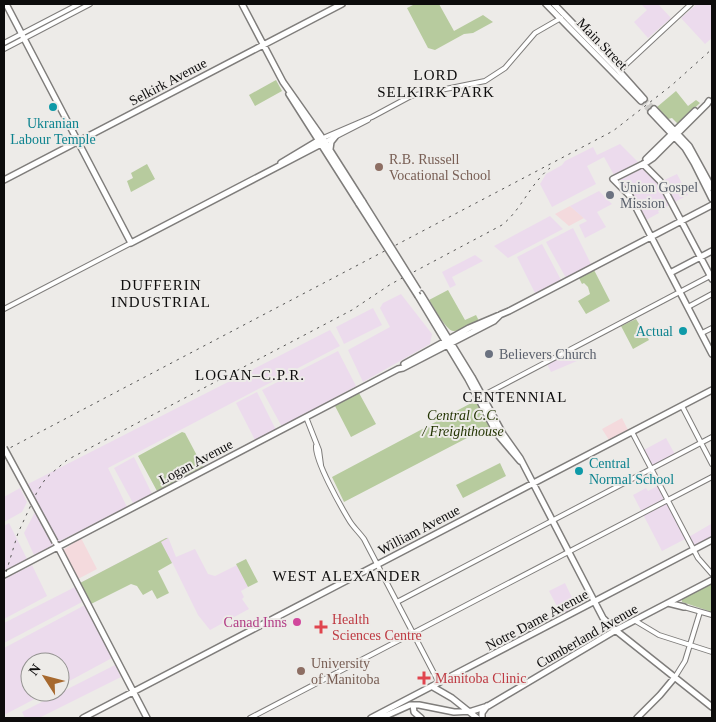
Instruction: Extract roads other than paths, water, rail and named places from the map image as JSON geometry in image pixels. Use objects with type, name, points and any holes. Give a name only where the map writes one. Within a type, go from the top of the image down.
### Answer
[{"type":"main road","points":[[6,4],[132,243],[313,148],[322,141]]},
{"type":"main road","points":[[242,4],[296,106],[322,141],[439,326],[480,396],[497,434],[521,462],[605,620],[712,707]]},
{"type":"main road","name":"Selkirk Avenue","points":[[4,180],[342,4]]},
{"type":"main road","name":"Main Street","points":[[546,4],[562,16],[619,71],[642,100],[562,16],[554,4]]},
{"type":"main road","points":[[256,49],[268,53]]},
{"type":"main road","points":[[710,99],[653,158],[613,179],[630,196],[712,354]]},
{"type":"main road","points":[[712,188],[694,154],[675,134],[652,111],[662,123],[675,134],[692,159],[712,199]]},
{"type":"main road","points":[[662,123],[666,134],[662,144]]},
{"type":"main road","points":[[644,163],[662,144],[675,134]]},
{"type":"main road","points":[[328,151],[335,137]]},
{"type":"main road","points":[[279,166],[284,160],[322,141]]},
{"type":"main road","points":[[313,148],[328,151]]},
{"type":"main road","points":[[653,158],[650,165],[655,175]]},
{"type":"main road","points":[[644,163],[660,181],[712,277]]},
{"type":"main road","name":"Logan Avenue","points":[[448,342],[469,328],[500,315],[712,205]]},
{"type":"main road","points":[[688,230],[693,214]]},
{"type":"main road","points":[[670,273],[712,251]]},
{"type":"main road","name":"Logan Avenue","points":[[4,575],[56,545],[403,368],[435,348],[463,336],[500,315]]},
{"type":"main road","points":[[439,326],[455,333],[469,328]]},
{"type":"main road","points":[[439,326],[440,337],[435,348],[456,355]]},
{"type":"main road","points":[[456,355],[457,344],[463,336]]},
{"type":"main road","name":"William Avenue","points":[[83,718],[712,390]]},
{"type":"main road","points":[[4,448],[147,718]]},
{"type":"main road","name":"Notre Dame Avenue","points":[[371,718],[712,540]]},
{"type":"main road","points":[[45,553],[57,554],[65,560]]},
{"type":"main road","name":"Cumberland Avenue","points":[[413,705],[448,712],[469,711],[488,706],[616,630],[712,580]]},
{"type":"main road","points":[[679,597],[680,603],[684,607]]},
{"type":"main road","points":[[668,603],[684,607]]},
{"type":"main road","points":[[628,624],[626,632],[629,641]]},
{"type":"main road","points":[[637,718],[675,677]]},
{"type":"main road","points":[[439,683],[452,698]]},
{"type":"main road","points":[[433,686],[478,718]]},
{"type":"main road","points":[[421,718],[414,712],[413,705],[422,692]]},
{"type":"main road","points":[[381,718],[405,706],[413,705]]},
{"type":"main road","points":[[482,718],[482,712],[488,706]]},
{"type":"street","points":[[4,49],[79,4]]},
{"type":"street","points":[[4,43],[90,4]]},
{"type":"street","points":[[619,71],[692,4]]},
{"type":"street","points":[[322,141],[335,137],[419,93],[485,81],[505,68],[535,33],[562,16]]},
{"type":"street","points":[[322,141],[372,117]]},
{"type":"street","points":[[4,310],[132,243]]},
{"type":"street","points":[[480,396],[712,277]]},
{"type":"street","points":[[688,307],[712,294]]},
{"type":"street","points":[[702,334],[712,328]]},
{"type":"street","points":[[682,406],[712,464]]},
{"type":"street","points":[[306,417],[312,430],[321,465],[349,520],[364,539],[439,683]]},
{"type":"street","points":[[632,432],[693,550],[702,565],[712,574]]},
{"type":"street","points":[[397,602],[712,438]]},
{"type":"street","points":[[250,718],[712,477]]},
{"type":"street","points":[[684,607],[712,615]]},
{"type":"street","points":[[675,677],[683,666],[700,612]]},
{"type":"street","points":[[641,617],[642,621],[649,628]]},
{"type":"street","points":[[634,620],[659,635],[712,652]]},
{"type":"tunnel","points":[[644,99],[654,109]]},
{"type":"tunnel","points":[[641,101],[651,112]]},
{"type":"railway","points":[[4,451],[613,131],[672,85],[712,49]]},
{"type":"railway","points":[[4,579],[18,533],[37,492],[46,478],[67,460],[352,310],[391,284],[502,225],[515,212],[537,181],[550,168]]},
{"type":"place","name":"Ukranian Labour Temple","points":[[53,107]]},
{"type":"place","name":"R.B. Russell Vocational School","points":[[379,167]]},
{"type":"place","name":"Union Gospel Mission","points":[[610,195]]},
{"type":"place","name":"Actual","points":[[683,331]]},
{"type":"place","name":"Believers Church","points":[[489,354]]},
{"type":"place","name":"Central Normal School","points":[[579,471]]},
{"type":"place","name":"Canad Inns","points":[[297,622]]},
{"type":"place","name":"Health Sciences Centre","points":[[321,627]]},
{"type":"place","name":"University of Manitoba","points":[[301,671]]},
{"type":"place","name":"Manitoba Clinic","points":[[424,678]]},
{"type":"district","name":"LORD SELKIRK PARK","points":[[436,84]]},
{"type":"district","name":"DUFFERIN INDUSTRIAL","points":[[161,294]]},
{"type":"district","name":"LOGAN–C.P.R.","points":[[250,375]]},
{"type":"district","name":"CENTENNIAL","points":[[515,397]]},
{"type":"district","name":"WEST ALEXANDER","points":[[347,576]]},
{"type":"park label","name":"Central C.C. / Freighthouse","points":[[463,424]]}]
